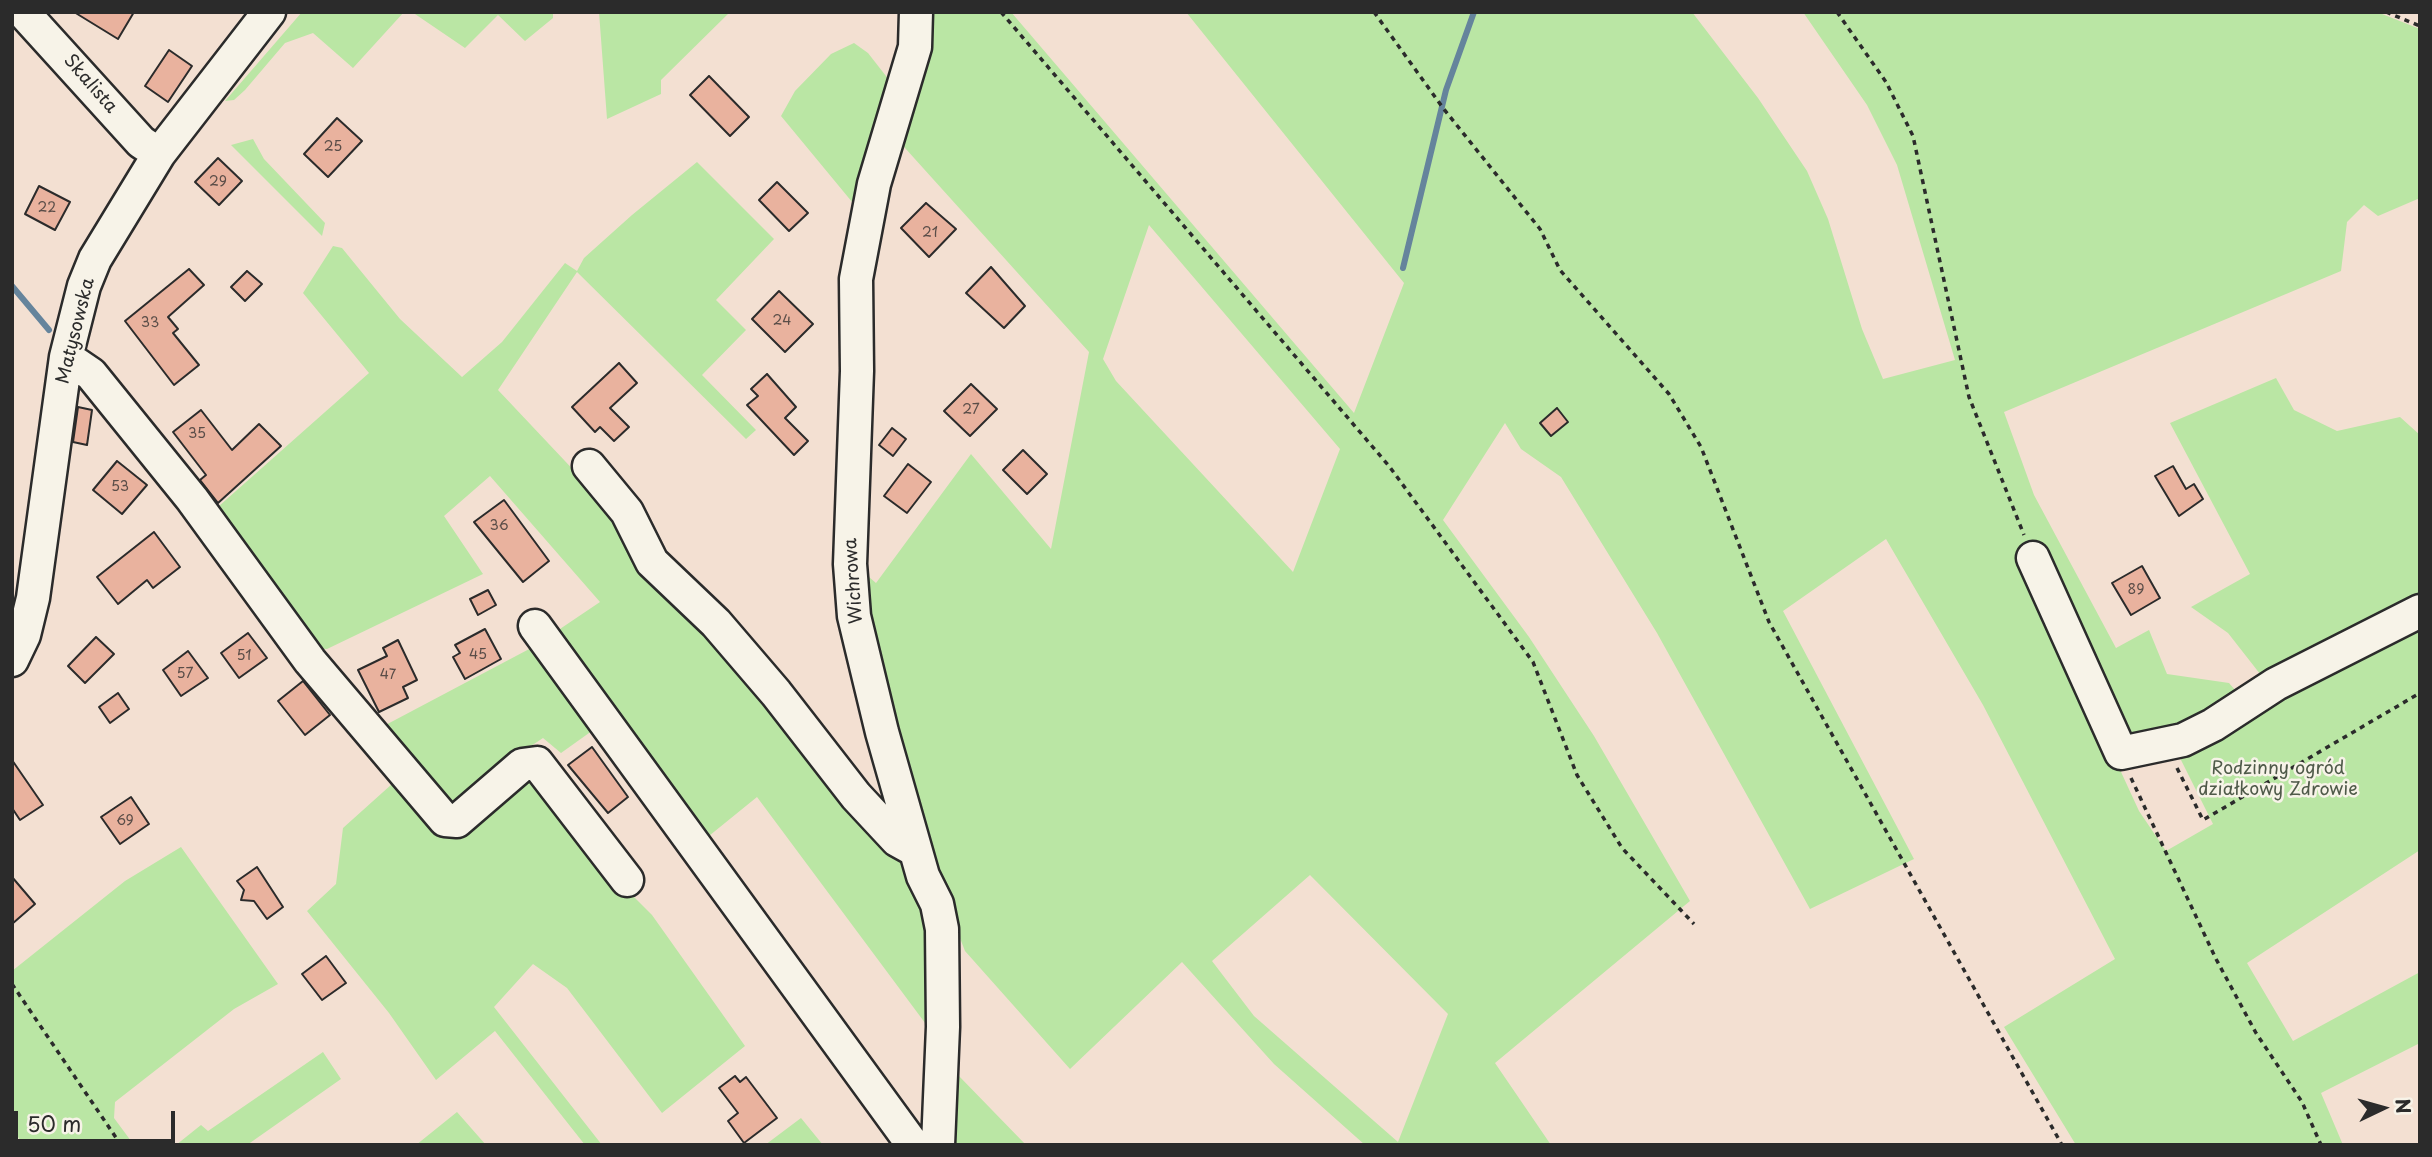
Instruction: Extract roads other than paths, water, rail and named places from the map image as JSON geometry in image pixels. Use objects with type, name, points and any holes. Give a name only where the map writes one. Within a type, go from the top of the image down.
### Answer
[{"type":"street","name":"Skalista","points":[[23,12],[141,142],[159,153]]},
{"type":"street","name":"Matysowska","points":[[12,660],[24,635],[33,598],[66,357],[81,298],[95,258],[159,153],[269,12]]},
{"type":"street","name":"Wichrowa","points":[[916,12],[915,47],[874,184],[856,279],[857,371],[850,564],[854,616],[882,732],[915,850],[937,904],[942,929],[943,1027],[938,1145]]},
{"type":"street","points":[[66,357],[91,374],[192,499],[310,661],[445,820],[457,821],[522,765],[537,762],[627,880]]},
{"type":"street","points":[[589,466],[627,512],[652,562],[716,623],[776,693],[856,796],[897,840],[915,850]]},
{"type":"street","points":[[2033,558],[2121,753],[2183,740],[2213,726],[2276,684],[2420,611]]},
{"type":"street","points":[[535,626],[913,1145]]},
{"type":"waterway","points":[[1403,268],[1446,90],[1474,12]]},
{"type":"waterway","points":[[12,286],[49,330]]},
{"type":"park label","name":"Rodzinny ogród działkowy Zdrowie","points":[[2278,779]]}]
